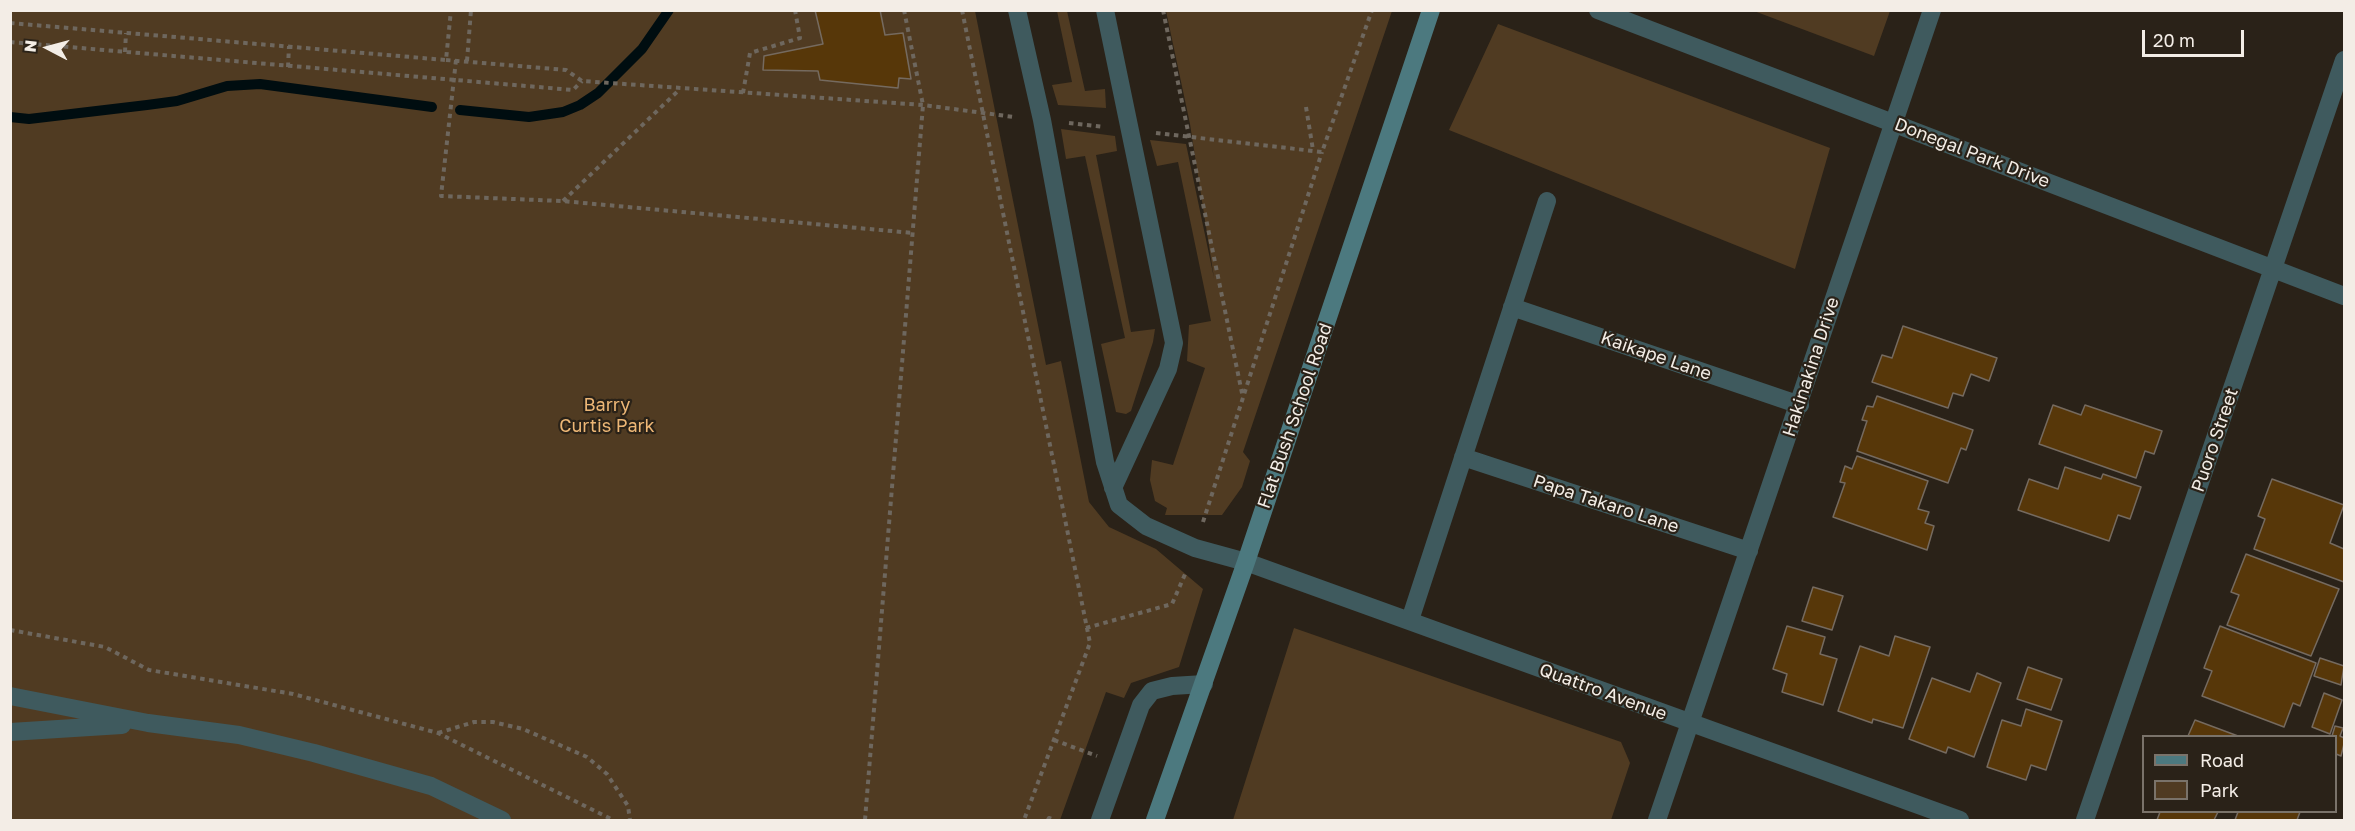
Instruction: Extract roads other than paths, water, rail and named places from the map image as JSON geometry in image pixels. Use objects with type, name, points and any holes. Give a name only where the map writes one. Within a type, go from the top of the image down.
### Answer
[{"type":"main road","name":"Flat Bush School Road","points":[[1155,820],[1246,562],[1431,10]]},
{"type":"street","name":"Quattro Avenue","points":[[1017,10],[1042,120],[1105,462],[1119,505],[1127,513],[1146,526],[1195,548],[1246,562],[1410,620],[1689,724],[1960,820]]},
{"type":"street","points":[[1105,10],[1174,343],[1168,369],[1113,488]]},
{"type":"street","name":"Donegal Park Drive","points":[[1598,10],[2344,296]]},
{"type":"street","name":"Hakinakina Drive","points":[[1658,820],[1932,10]]},
{"type":"street","name":"Puoro Street","points":[[2085,820],[2344,60]]},
{"type":"street","points":[[1410,620],[1547,201]]},
{"type":"street","name":"Kaikape Lane","points":[[1512,308],[1800,405]]},
{"type":"street","name":"Papa Takaro Lane","points":[[1463,457],[1749,551]]},
{"type":"street","points":[[1100,820],[1141,705],[1152,691],[1172,686],[1204,684]]},
{"type":"street","points":[[10,696],[148,723],[239,735],[325,756],[431,786],[502,820]]},
{"type":"street","points":[[10,732],[148,723]]},
{"type":"waterway","points":[[460,110],[529,117],[563,112],[580,105],[598,93],[642,49],[669,10]]},
{"type":"waterway","points":[[10,117],[29,119],[147,105],[177,101],[227,86],[260,84],[432,107]]},
{"type":"park label","name":"Barry Curtis Park","points":[[607,415]]}]
